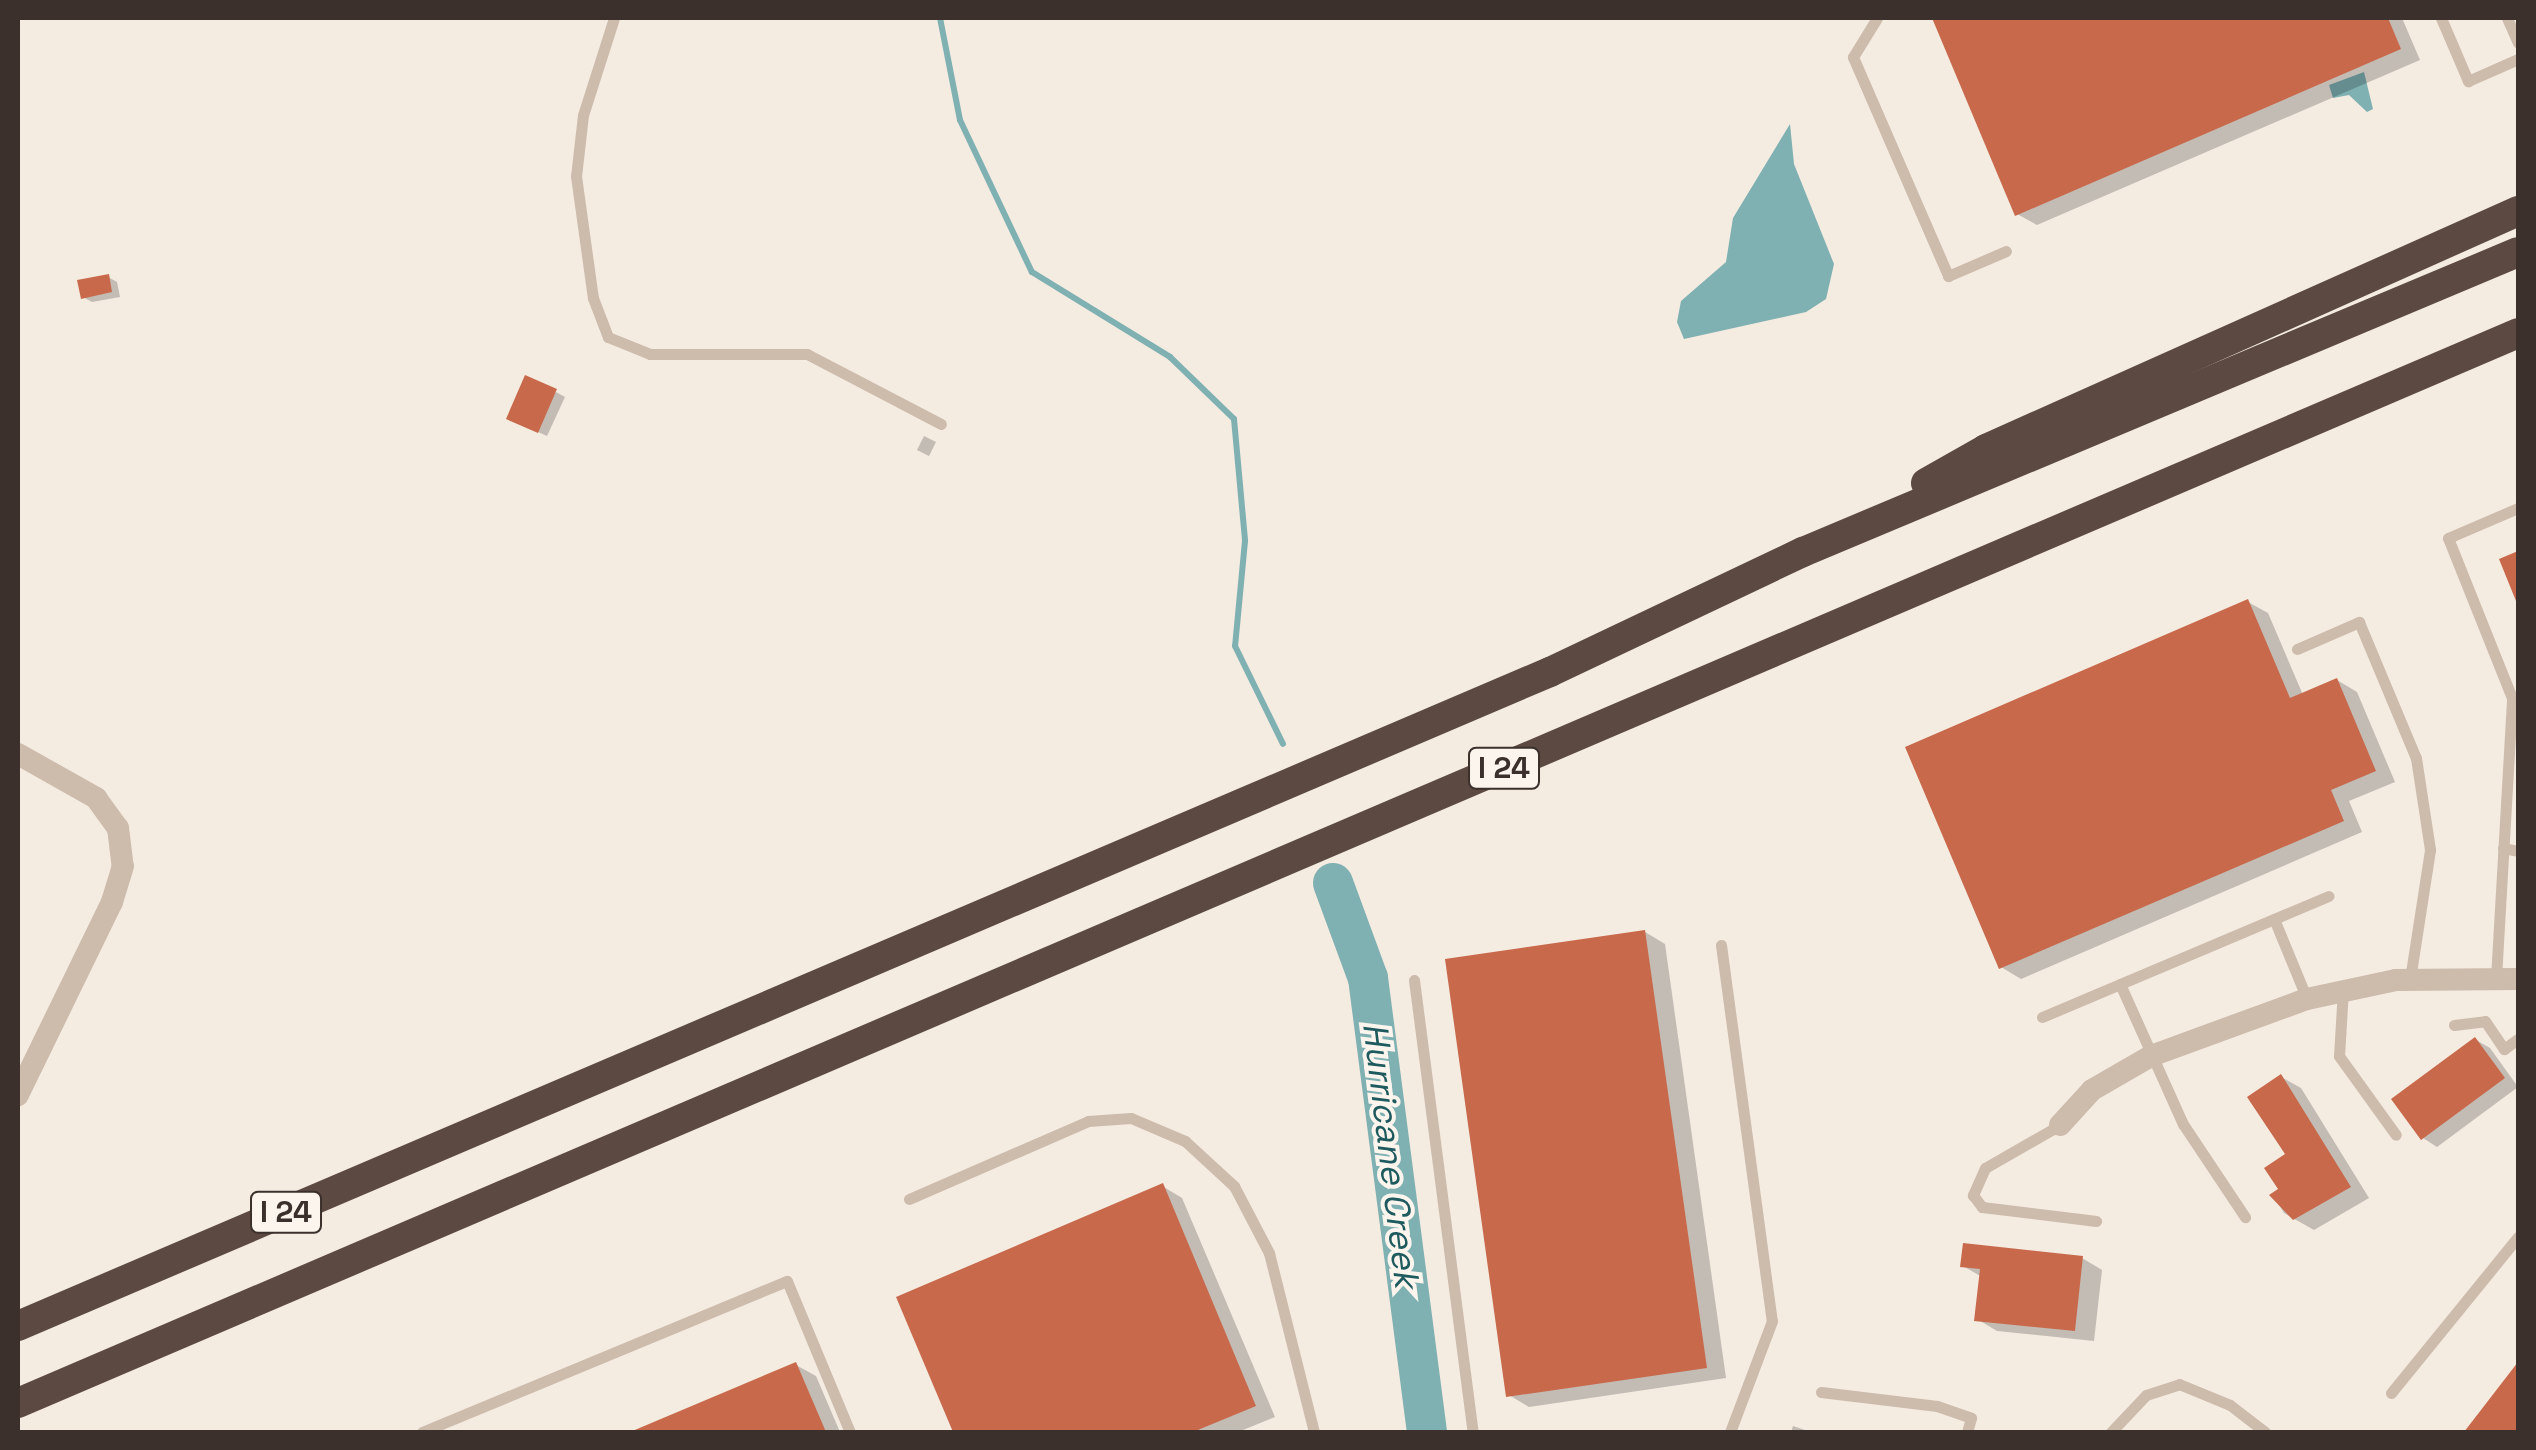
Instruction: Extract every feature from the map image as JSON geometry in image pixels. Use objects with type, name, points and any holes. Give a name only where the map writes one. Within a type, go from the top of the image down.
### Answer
[{"type":"highway","points":[[1803,552],[1986,449],[2518,211]]},
{"type":"highway","name":"I 24","points":[[18,1326],[1550,672],[1803,552],[2518,252]]},
{"type":"highway","name":"I 24","points":[[18,1403],[2518,333]]},
{"type":"street","points":[[18,754],[96,798],[118,828],[123,866],[112,902],[18,1095]]},
{"type":"street","points":[[2060,1124],[2092,1090],[2151,1056],[2306,999],[2343,989],[2410,980],[2507,979]]},
{"type":"lane","points":[[614,18],[583,115],[576,176],[593,298],[608,337],[650,354],[807,354],[941,424]]},
{"type":"lane","points":[[1877,18],[1853,56],[1948,276],[2006,252]]},
{"type":"lane","points":[[2441,18],[2468,80],[2518,59]]},
{"type":"lane","points":[[2507,18],[2518,43]]},
{"type":"lane","points":[[2507,979],[2504,848],[2512,698],[2448,538],[2518,508]]},
{"type":"lane","points":[[2297,649],[2359,622],[2416,758],[2430,850],[2410,980]]},
{"type":"lane","points":[[2504,848],[2518,850]]},
{"type":"lane","points":[[2042,1017],[2328,896]]},
{"type":"lane","points":[[2274,918],[2306,999]]},
{"type":"lane","points":[[1721,946],[1772,1321],[1730,1432]]},
{"type":"lane","points":[[1414,980],[1473,1432]]},
{"type":"lane","points":[[2120,984],[2183,1124],[2245,1217]]},
{"type":"lane","points":[[2343,989],[2339,1056],[2396,1136]]},
{"type":"lane","points":[[2454,1025],[2485,1021],[2504,1048],[2518,1039]]},
{"type":"lane","points":[[909,1199],[1088,1122],[1131,1118],[1176,1135],[1220,1169],[1258,1228],[1284,1298],[1314,1432]]},
{"type":"lane","points":[[2060,1124],[1986,1168],[1972,1195],[1982,1207],[2096,1221]]},
{"type":"lane","points":[[2391,1393],[2518,1237]]},
{"type":"lane","points":[[422,1432],[786,1281],[850,1432]]},
{"type":"lane","points":[[2111,1432],[2146,1395],[2179,1384],[2230,1404],[2266,1432]]},
{"type":"lane","points":[[1821,1392],[1937,1406],[1972,1418],[1967,1432]]},
{"type":"water","points":[[2364,72],[2373,109],[2367,112],[2349,95],[2333,98],[2329,85]]},
{"type":"water","points":[[1790,124],[1794,164],[1834,264],[1826,299],[1806,312],[1684,339],[1677,322],[1681,301],[1726,262],[1733,218]]},
{"type":"building","points":[[1932,18],[2388,18],[2401,49],[2015,216]]},
{"type":"building","points":[[109,274],[112,292],[81,299],[77,280]]},
{"type":"building","points":[[525,375],[557,389],[538,433],[506,419]]},
{"type":"building","points":[[2518,551],[2518,606],[2499,559]]},
{"type":"building","points":[[2248,599],[2290,698],[2337,678],[2376,771],[2331,790],[2344,821],[1999,969],[1905,747]]},
{"type":"building","points":[[1645,930],[1707,1368],[1506,1397],[1445,959]]},
{"type":"building","points":[[2475,1037],[2505,1078],[2421,1140],[2391,1099]]},
{"type":"building","points":[[2281,1074],[2351,1187],[2293,1220],[2269,1195],[2278,1189],[2264,1168],[2285,1154],[2247,1097]]},
{"type":"building","points":[[1163,1183],[1256,1406],[1193,1432],[953,1432],[896,1297]]},
{"type":"building","points":[[1963,1243],[2083,1256],[2075,1331],[1974,1321],[1980,1269],[1960,1267]]},
{"type":"building","points":[[796,1362],[826,1432],[630,1432]]},
{"type":"building","points":[[2518,1362],[2518,1432],[2464,1432]]},
{"type":"waterway","points":[[940,18],[960,120],[1032,272],[1170,357],[1234,419],[1245,541],[1235,646],[1283,744]]},
{"type":"waterway","name":"Hurricane Creek","points":[[1333,883],[1368,978],[1427,1432]]}]
